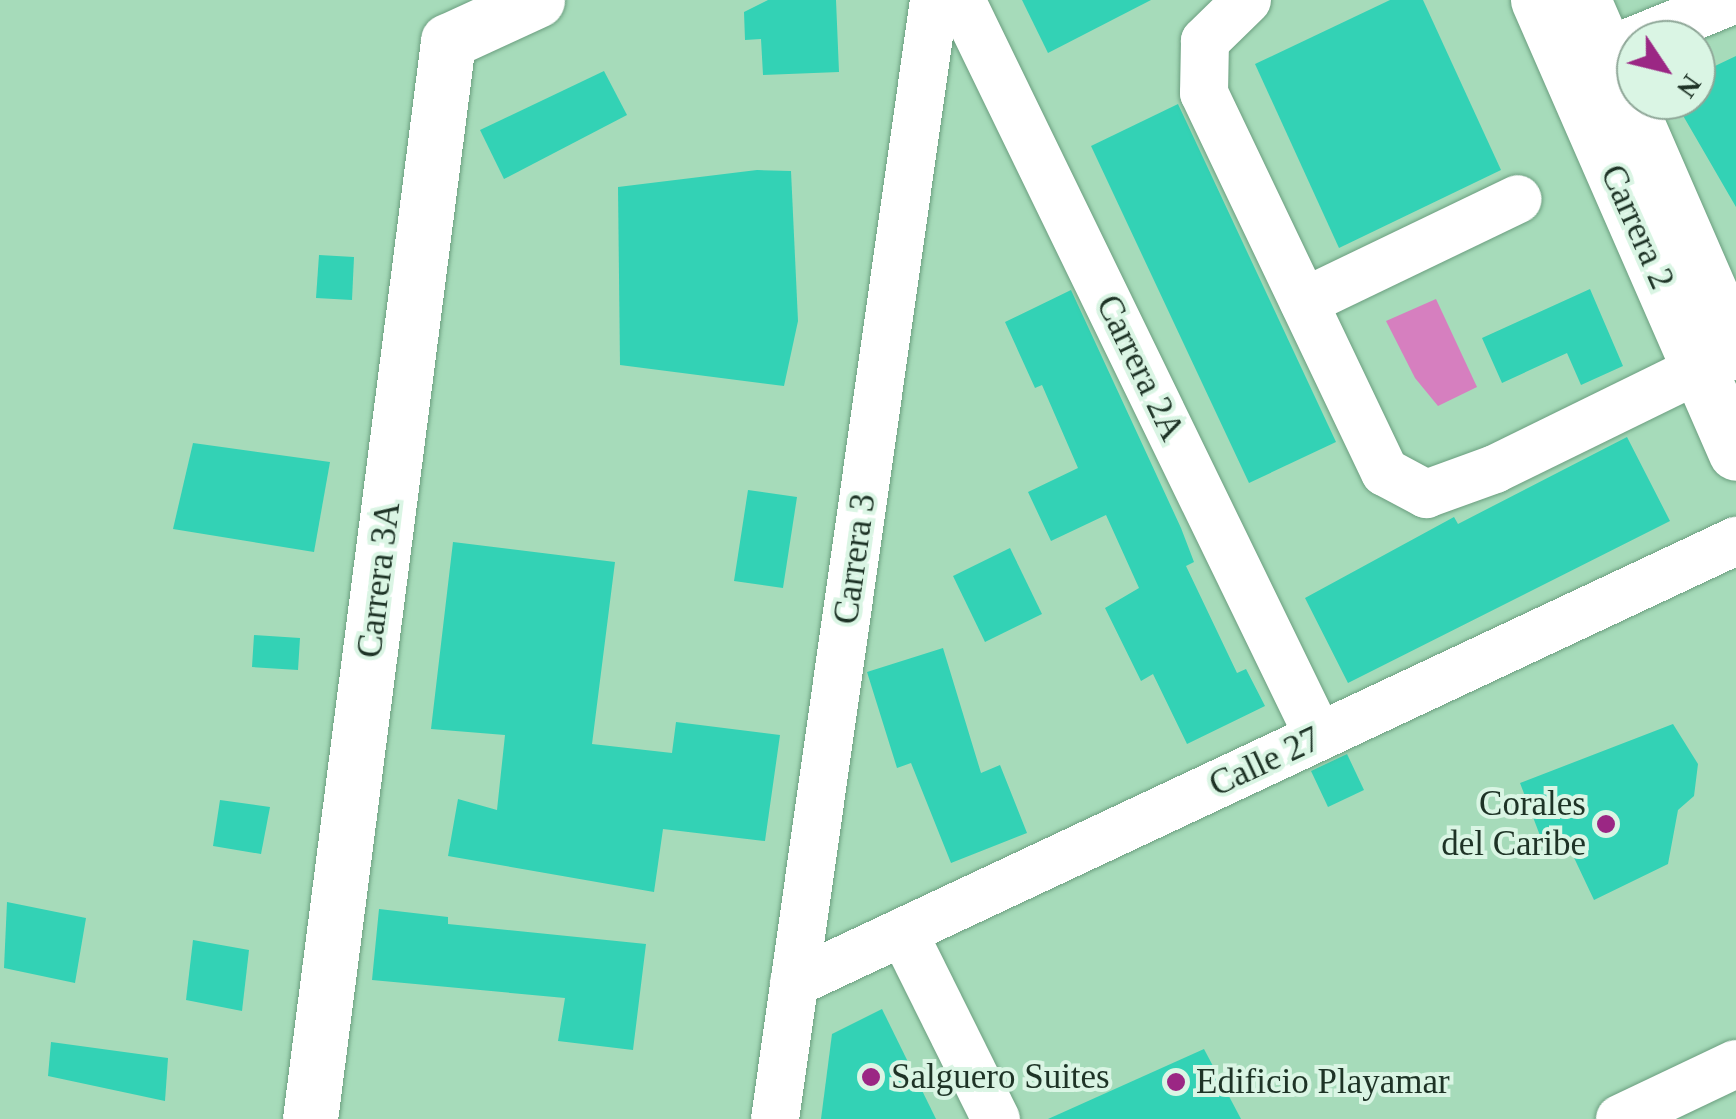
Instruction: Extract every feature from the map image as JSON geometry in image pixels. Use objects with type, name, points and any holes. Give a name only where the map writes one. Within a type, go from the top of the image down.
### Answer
[{"type":"street","name":"Carrera 3A","points":[[310,1119],[448,42],[537,0]]},
{"type":"street","name":"Carrera 3","points":[[776,1119],[934,0]]},
{"type":"street","name":"Carrera 2A","points":[[961,0],[1319,737]]},
{"type":"street","points":[[1246,0],[1205,41],[1204,92],[1385,472],[1426,494],[1495,469],[1724,357]]},
{"type":"street","name":"Carrera 2","points":[[1538,0],[1586,60],[1724,357],[1736,454]]},
{"type":"street","name":"Carrera 2","points":[[1583,0],[1586,60]]},
{"type":"street","points":[[1586,60],[1732,0]]},
{"type":"street","points":[[1304,302],[1518,199]]},
{"type":"street","name":"Calle 27","points":[[794,983],[1736,541]]},
{"type":"street","points":[[902,932],[996,1119]]},
{"type":"street","points":[[1620,1119],[1736,1064]]},
{"type":"shaded area","points":[[1436,299],[1477,387],[1438,406],[1415,378],[1386,321]]},
{"type":"building","points":[[768,0],[836,0],[839,72],[763,75],[761,39],[745,40],[744,12]]},
{"type":"building","points":[[1022,0],[1151,0],[1048,53]]},
{"type":"building","points":[[1390,0],[1423,0],[1501,170],[1339,248],[1255,64]]},
{"type":"building","points":[[1736,56],[1736,207],[1686,120],[1716,120],[1716,66]]},
{"type":"building","points":[[604,71],[627,115],[504,179],[480,130]]},
{"type":"building","points":[[1178,104],[1336,442],[1249,483],[1091,146]]},
{"type":"building","points":[[757,170],[791,171],[798,321],[784,386],[620,365],[618,187]]},
{"type":"building","points":[[319,255],[354,257],[352,300],[316,298]]},
{"type":"building","points":[[1590,289],[1623,366],[1581,385],[1567,353],[1502,383],[1482,338]]},
{"type":"building","points":[[1071,290],[1181,528],[1194,562],[1186,566],[1237,673],[1246,669],[1265,706],[1187,744],[1153,674],[1141,681],[1105,608],[1139,588],[1106,515],[1051,541],[1028,492],[1078,468],[1042,385],[1035,388],[1005,322]]},
{"type":"building","points":[[1627,437],[1670,521],[1348,683],[1305,598],[1454,517],[1458,524]]},
{"type":"building","points":[[193,443],[330,462],[314,552],[173,529]]},
{"type":"building","points":[[748,490],[797,497],[783,588],[734,581]]},
{"type":"building","points":[[453,542],[615,562],[592,744],[672,753],[676,722],[780,735],[765,841],[663,829],[654,892],[448,856],[458,799],[497,810],[505,735],[431,729]]},
{"type":"building","points":[[1010,548],[1042,614],[985,642],[953,576]]},
{"type":"building","points":[[254,635],[300,638],[298,670],[252,667]]},
{"type":"building","points":[[943,648],[981,773],[1000,765],[1027,833],[951,863],[911,763],[897,768],[867,672]]},
{"type":"building","name":"Corales del Caribe","points":[[1673,724],[1698,764],[1694,796],[1678,810],[1668,864],[1594,900],[1568,845],[1547,854],[1520,783]]},
{"type":"building","points":[[1347,754],[1364,790],[1328,807],[1311,771]]},
{"type":"building","points":[[220,800],[270,807],[261,854],[213,846]]},
{"type":"building","points":[[7,902],[86,918],[75,983],[4,968]]},
{"type":"building","points":[[379,909],[448,917],[448,924],[646,944],[633,1050],[558,1041],[565,998],[372,980]]},
{"type":"building","points":[[193,940],[249,950],[242,1011],[186,1000]]},
{"type":"building","name":"Salguero Suites","points":[[882,1009],[936,1119],[821,1119],[832,1034]]},
{"type":"building","points":[[51,1042],[168,1058],[165,1101],[48,1076]]},
{"type":"building","name":"Edificio Playamar","points":[[1204,1049],[1241,1119],[1048,1119]]},
{"type":"place","name":"Corales del Caribe","points":[[1606,824]]},
{"type":"place","name":"Salguero Suites","points":[[871,1077]]},
{"type":"place","name":"Edificio Playamar","points":[[1176,1082]]}]
